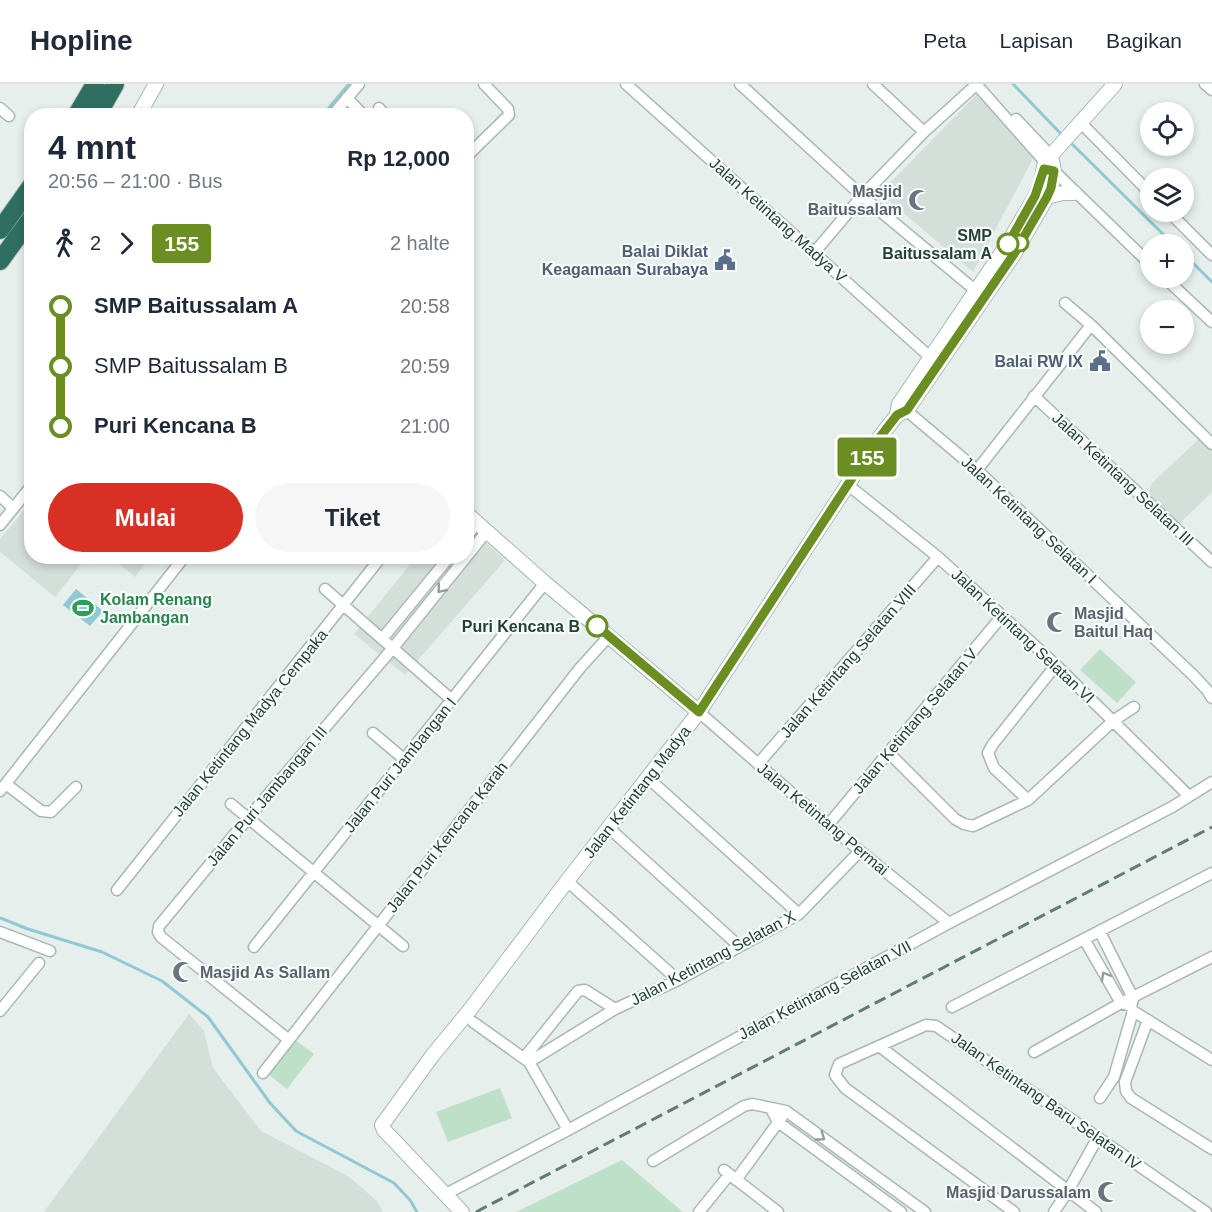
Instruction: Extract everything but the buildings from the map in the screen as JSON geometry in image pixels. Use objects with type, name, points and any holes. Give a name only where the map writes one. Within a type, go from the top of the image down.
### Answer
[{"type":"highway","points":[[80,108],[94,84]]},
{"type":"highway","points":[[102,108],[115,84]]},
{"type":"highway","points":[[0,230],[24,196]]},
{"type":"highway","points":[[0,261],[24,228]]},
{"type":"street","points":[[145,108],[156,84]]},
{"type":"street","points":[[146,108],[165,84]]},
{"type":"street","points":[[339,108],[359,84]]},
{"type":"street","points":[[474,149],[509,115],[508,109],[484,84]]},
{"type":"street","name":"Jalan Ketintang Madya V","points":[[626,84],[930,357]]},
{"type":"street","points":[[740,84],[862,196],[980,294]]},
{"type":"street","points":[[873,84],[924,132]]},
{"type":"street","points":[[814,253],[862,196],[924,132],[976,84],[1051,161]]},
{"type":"street","points":[[983,84],[1051,161],[1074,193],[1140,255]]},
{"type":"street","name":"Jalan Ketintang Madya","points":[[444,1195],[382,1127],[432,1056],[699,712],[848,485],[980,294],[1029,207],[1051,161],[1115,84]]},
{"type":"street","points":[[1205,84],[1212,90]]},
{"type":"street","points":[[347,99],[356,108]]},
{"type":"street","points":[[0,108],[9,116]]},
{"type":"street","points":[[1080,124],[1140,183]]},
{"type":"street","name":"Jalan Ketintang Madya","points":[[901,410],[930,357],[1014,254],[1051,188],[1051,161]]},
{"type":"street","points":[[1047,197],[1074,193]]},
{"type":"street","points":[[1179,222],[1212,255]]},
{"type":"street","points":[[1176,288],[1212,322]]},
{"type":"street","points":[[1065,303],[1091,325],[1212,444]]},
{"type":"street","points":[[978,470],[1091,325]]},
{"type":"street","name":"Jalan Ketintang Selatan III","points":[[1034,396],[1212,562]]},
{"type":"street","name":"Jalan Ketintang Selatan I","points":[[901,410],[978,470],[1210,692]]},
{"type":"street","name":"Jalan Ketintang Selatan VI","points":[[848,485],[938,557],[1056,665],[1189,796]]},
{"type":"street","points":[[0,525],[24,495]]},
{"type":"street","points":[[0,496],[14,508]]},
{"type":"street","points":[[474,520],[545,583],[699,712]]},
{"type":"street","points":[[474,532],[482,526]]},
{"type":"street","name":"Jalan Puri Jambangan III","points":[[474,540],[482,526]]},
{"type":"street","name":"Jalan Ketintang Selatan VIII","points":[[758,764],[938,557]]},
{"type":"street","points":[[76,787],[51,812],[41,811],[3,788],[179,564]]},
{"type":"street","name":"Jalan Ketintang Madya Cempaka","points":[[117,890],[376,564]]},
{"type":"street","points":[[382,639],[444,564]]},
{"type":"street","points":[[454,564],[458,568]]},
{"type":"street","name":"Jalan Puri Jambangan III","points":[[289,1040],[161,937],[158,932],[159,926],[393,648],[460,564]]},
{"type":"street","name":"Jalan Puri Jambangan I","points":[[254,947],[545,583]]},
{"type":"street","points":[[325,589],[452,700]]},
{"type":"street","name":"Jalan Ketintang Selatan V","points":[[828,825],[1002,616]]},
{"type":"street","name":"Jalan Puri Kencana Karah","points":[[263,1073],[580,668],[609,636]]},
{"type":"street","points":[[1028,800],[994,768],[988,753],[1056,665]]},
{"type":"street","points":[[889,753],[955,819],[973,826],[1028,800],[1113,721],[1134,707]]},
{"type":"street","name":"Jalan Ketintang Permai","points":[[699,712],[828,825],[949,923]]},
{"type":"street","points":[[373,733],[405,760]]},
{"type":"street","points":[[648,778],[799,914]]},
{"type":"street","name":"Jalan Ketintang Selatan VII","points":[[444,1195],[1212,782]]},
{"type":"street","points":[[231,804],[403,946]]},
{"type":"street","points":[[609,828],[739,946]]},
{"type":"street","name":"Jalan Ketintang Selatan X","points":[[526,1060],[615,1010],[678,980],[799,914],[860,851]]},
{"type":"street","points":[[952,1007],[1212,873]]},
{"type":"street","points":[[567,881],[678,980]]},
{"type":"street","points":[[0,932],[50,951]]},
{"type":"street","points":[[1100,932],[1129,1004],[1114,1077],[1100,1098]]},
{"type":"street","points":[[1084,939],[1129,1004],[1148,1020],[1212,1060]]},
{"type":"street","points":[[1034,1052],[1210,961]]},
{"type":"street","points":[[0,1011],[39,963]]},
{"type":"street","name":"Jalan Ketintang Selatan X","points":[[526,1060],[578,991],[585,990],[615,1010]]},
{"type":"street","points":[[1148,1020],[1132,1059],[1125,1082],[1126,1091],[1131,1098],[1212,1149]]},
{"type":"street","points":[[473,1022],[526,1060],[568,1130]]},
{"type":"street","name":"Jalan Ketintang Baru Selatan IV","points":[[879,1046],[926,1025],[936,1026],[1206,1212]]},
{"type":"street","points":[[1014,1212],[845,1088],[835,1075],[839,1064],[879,1046],[1096,1212]]},
{"type":"street","points":[[653,1161],[744,1106],[752,1104],[786,1111],[925,1212]]},
{"type":"street","points":[[771,1109],[778,1122],[902,1212],[911,1202]]},
{"type":"street","points":[[699,1212],[786,1111]]},
{"type":"street","points":[[1054,1212],[1098,1137]]},
{"type":"street","points":[[730,1175],[778,1212]]},
{"type":"street","points":[[444,1195],[462,1212]]},
{"type":"shaded area","points":[[981,90],[1035,155],[973,272],[880,193]]},
{"type":"shaded area","points":[[1199,439],[1212,452],[1212,492],[1179,524],[1148,494],[1152,483]]},
{"type":"shaded area","points":[[24,510],[24,564],[81,564],[55,597],[0,552],[0,539]]},
{"type":"shaded area","points":[[474,532],[505,560],[405,675],[354,634],[410,564],[474,564]]},
{"type":"shaded area","points":[[119,564],[145,564],[135,577]]},
{"type":"shaded area","points":[[189,1014],[204,1031],[213,1068],[261,1131],[348,1176],[377,1201],[383,1212],[44,1212]]},
{"type":"green space","points":[[1100,649],[1136,682],[1117,703],[1080,670]]},
{"type":"green space","points":[[295,1040],[314,1054],[287,1089],[268,1074]]},
{"type":"green space","points":[[500,1088],[512,1118],[448,1142],[436,1112]]},
{"type":"green space","points":[[622,1160],[683,1212],[516,1212]]},
{"type":"water","name":"Kolam Renang Jambangan","points":[[76,589],[103,611],[90,626],[63,605]]},
{"type":"waterway","points":[[329,108],[349,84]]},
{"type":"waterway","points":[[1013,84],[1064,137]]},
{"type":"waterway","points":[[1069,141],[1163,234]]},
{"type":"waterway","points":[[1194,264],[1212,282]]},
{"type":"waterway","points":[[0,918],[102,952],[162,981],[208,1017],[270,1103],[296,1131],[394,1183],[410,1200],[417,1212]]},
{"type":"railway","points":[[476,1212],[1212,827]]},
{"type":"bus line","name":"155","points":[[597,626],[699,712],[873,446],[897,415],[907,410],[1014,254],[1047,197],[1054,171],[1044,169],[1035,196],[1008,244]]},
{"type":"place","name":"Masjid Baitussalam","points":[[919,200]]},
{"type":"place","name":"SMP Baitussalam A","points":[[1008,244]]},
{"type":"place","name":"Balai Diklat Keagamaan Surabaya","points":[[725,260]]},
{"type":"place","name":"Balai RW IX","points":[[1100,361]]},
{"type":"place","name":"Kolam Renang Jambangan","points":[[83,608]]},
{"type":"place","name":"Masjid Baitul Haq","points":[[1057,622]]},
{"type":"place","name":"Puri Kencana B","points":[[597,626]]},
{"type":"place","name":"Masjid As Sallam","points":[[183,972]]},
{"type":"place","name":"Masjid Darussalam","points":[[1108,1192]]}]
